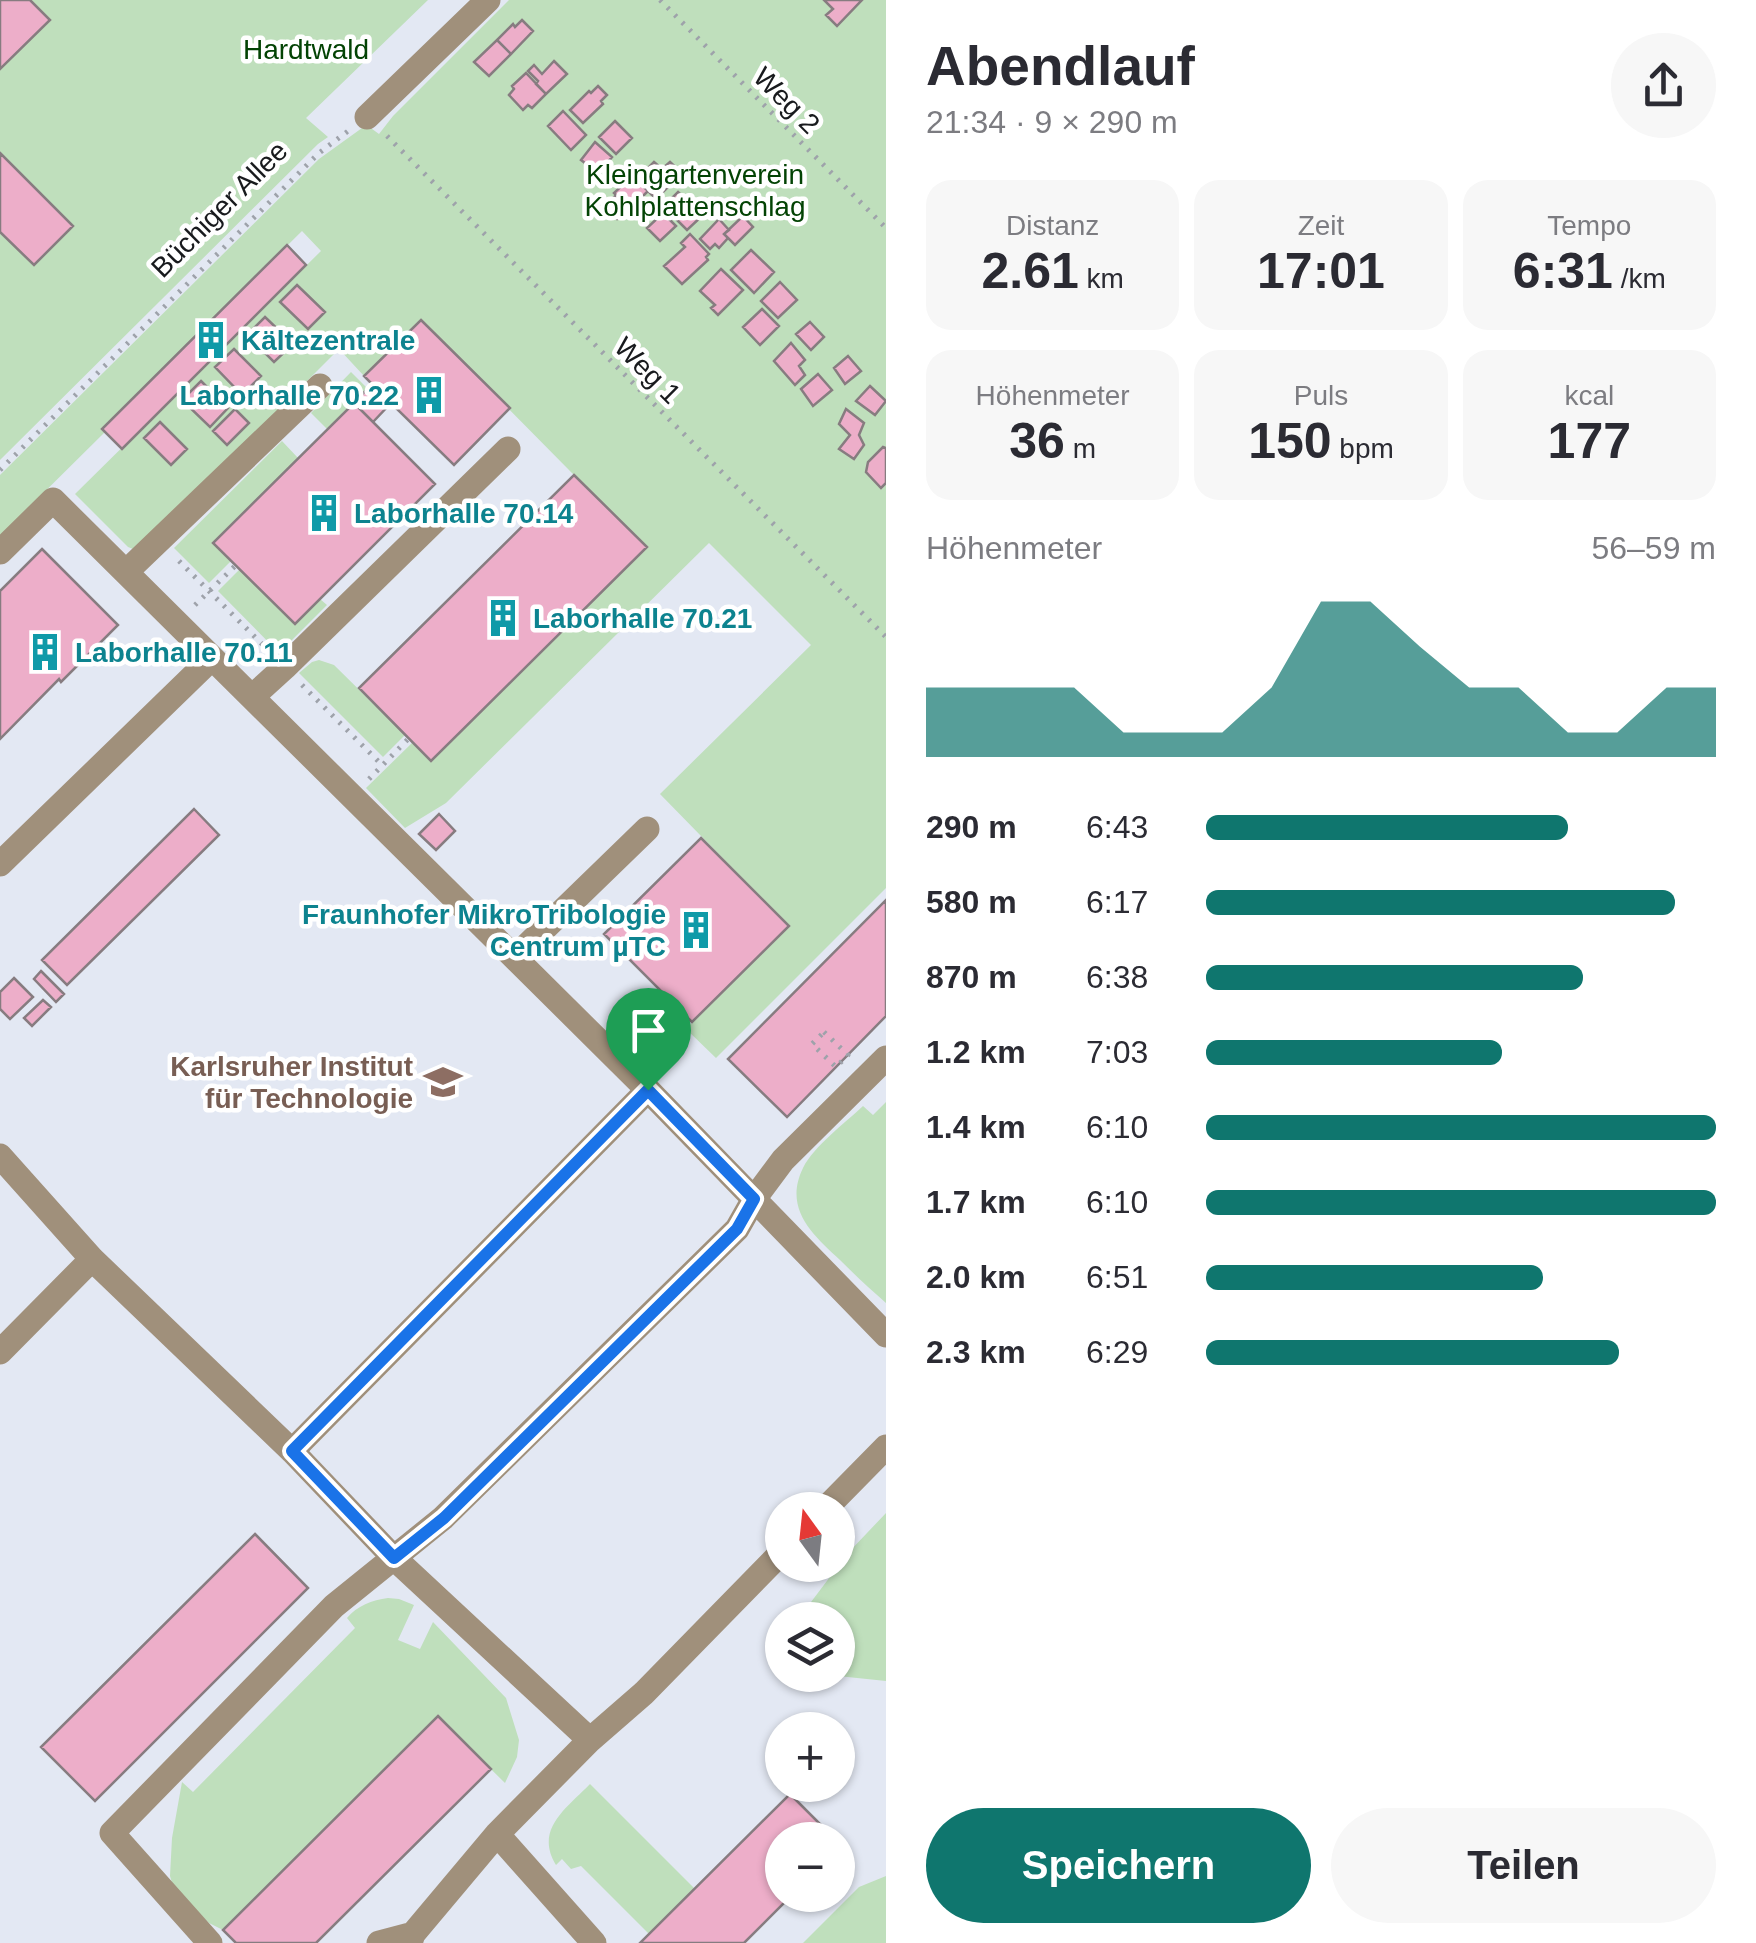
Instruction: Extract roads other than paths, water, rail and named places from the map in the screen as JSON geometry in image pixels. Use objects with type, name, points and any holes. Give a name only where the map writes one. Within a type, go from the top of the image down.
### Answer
[{"type":"street","points":[[375,124],[488,0]]},
{"type":"street","points":[[126,572],[320,386]]},
{"type":"street","points":[[252,697],[508,449]]},
{"type":"street","points":[[0,552],[53,500],[648,1090],[886,1335]]},
{"type":"street","points":[[0,864],[212,658]]},
{"type":"street","points":[[515,957],[647,830]]},
{"type":"street","points":[[210,1943],[112,1833],[334,1606],[444,1518],[737,1229],[783,1160],[886,1058]]},
{"type":"street","points":[[292,1451],[648,1090]]},
{"type":"street","points":[[0,1156],[92,1259],[292,1451],[394,1558],[590,1740]]},
{"type":"street","points":[[0,1352],[92,1259]]},
{"type":"street","points":[[841,1492],[886,1446]]},
{"type":"street","points":[[379,1943],[412,1939],[497,1834],[590,1740],[644,1694],[765,1569]]},
{"type":"street","points":[[497,1834],[594,1943]]},
{"type":"place","name":"Kältezentrale","points":[[211,340]]},
{"type":"place","name":"Laborhalle 70.22","points":[[429,395]]},
{"type":"place","name":"Laborhalle 70.14","points":[[324,513]]},
{"type":"place","name":"Laborhalle 70.21","points":[[503,618]]},
{"type":"place","name":"Laborhalle 70.11","points":[[45,652]]},
{"type":"place","name":"Fraunhofer MikroTribologie Centrum µTC","points":[[696,930]]},
{"type":"place","name":"Karlsruher Institut für Technologie","points":[[443,1082]]},
{"type":"park label","name":"Hardtwald","points":[[306,49]]},
{"type":"park label","name":"Kleingartenverein Kohlplattenschlag","points":[[695,190]]}]
